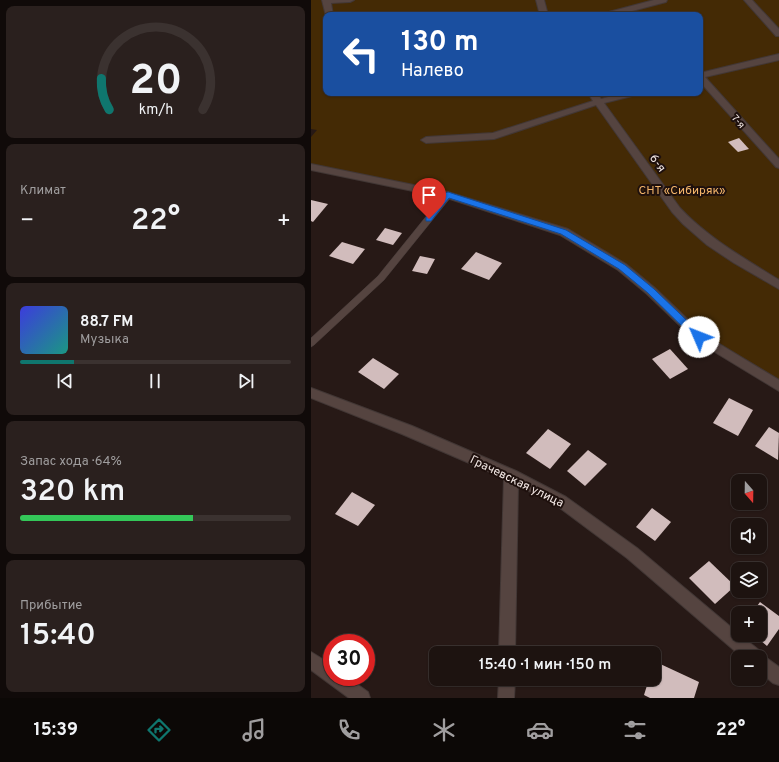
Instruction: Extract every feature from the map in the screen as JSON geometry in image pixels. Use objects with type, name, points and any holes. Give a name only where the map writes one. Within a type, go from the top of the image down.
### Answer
[{"type":"street","points":[[328,12],[326,1],[350,0]]},
{"type":"street","points":[[540,0],[543,12]]},
{"type":"street","points":[[616,12],[639,3],[663,0]]},
{"type":"street","points":[[747,0],[779,34]]},
{"type":"street","points":[[639,3],[646,12]]},
{"type":"street","points":[[703,75],[779,57]]},
{"type":"street","name":"7-я","points":[[703,79],[779,165]]},
{"type":"street","name":"6-я","points":[[594,96],[688,225],[779,285]]},
{"type":"street","points":[[426,140],[494,136],[598,102],[621,96]]},
{"type":"street","points":[[311,167],[448,195],[564,232],[622,267],[651,291],[699,337],[779,386]]},
{"type":"street","name":"Грачевская улица","points":[[311,393],[407,430],[511,475],[561,501],[632,553],[746,650]]},
{"type":"street","points":[[507,646],[511,475]]},
{"type":"street","points":[[311,660],[323,669]]},
{"type":"street","points":[[767,668],[779,677]]},
{"type":"street","points":[[347,686],[363,698]]},
{"type":"street","points":[[506,698],[507,686]]},
{"type":"lane","points":[[311,344],[381,278],[448,195]]},
{"type":"green space","name":"СНТ «Сибиряк»","points":[[311,0],[779,0],[779,391],[714,351],[620,265],[528,218],[311,167],[311,137],[317,130],[311,129]]},
{"type":"building","points":[[739,138],[749,149],[738,152],[728,142]]},
{"type":"building","points":[[311,200],[328,204],[313,222],[311,221]]},
{"type":"building","points":[[385,228],[402,233],[393,245],[376,240]]},
{"type":"building","points":[[342,242],[365,249],[353,264],[329,256]]},
{"type":"building","points":[[476,252],[502,263],[489,280],[461,269]]},
{"type":"building","points":[[420,256],[435,259],[427,274],[412,271]]},
{"type":"building","points":[[670,349],[688,369],[670,379],[652,359]]},
{"type":"building","points":[[373,358],[399,374],[384,389],[358,372]]},
{"type":"building","points":[[729,398],[753,410],[738,436],[713,423]]},
{"type":"building","points":[[769,427],[779,433],[778,460],[755,446]]},
{"type":"building","points":[[548,429],[571,444],[550,469],[526,453]]},
{"type":"building","points":[[588,450],[607,464],[585,486],[567,471]]},
{"type":"building","points":[[352,492],[375,505],[358,526],[335,514]]},
{"type":"building","points":[[652,508],[671,522],[655,541],[636,527]]},
{"type":"building","points":[[709,561],[731,582],[731,590],[715,604],[689,578]]},
{"type":"building","points":[[760,602],[765,606],[757,606]]},
{"type":"building","points":[[767,607],[779,616],[779,629],[767,646],[762,642],[767,642]]},
{"type":"building","points":[[661,664],[699,682],[694,698],[650,698],[644,695],[647,686],[661,686]]},
{"type":"route","points":[[429,219],[448,195],[564,232],[622,267],[651,291],[699,337]]}]
